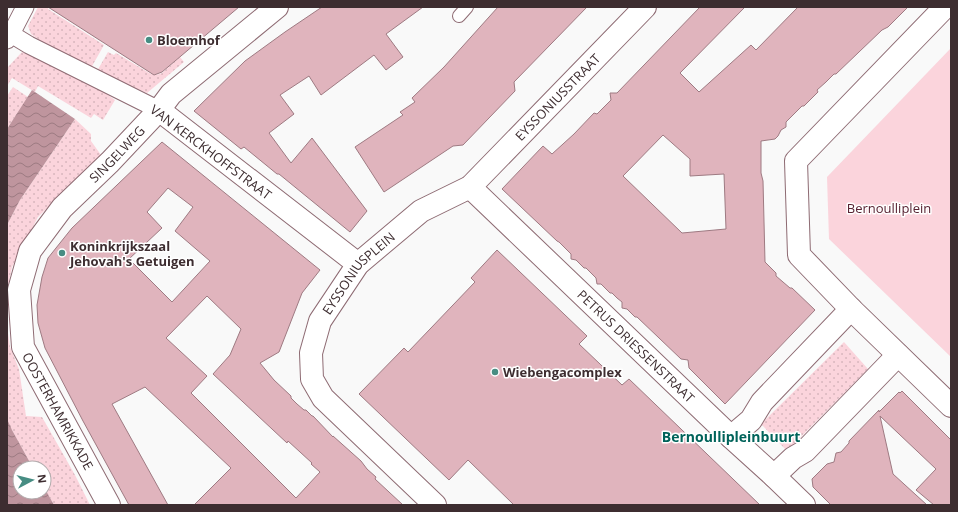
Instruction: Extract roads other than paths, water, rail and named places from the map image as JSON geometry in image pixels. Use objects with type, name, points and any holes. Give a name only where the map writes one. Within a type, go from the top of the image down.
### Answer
[{"type":"street","points":[[9,37],[26,7]]},
{"type":"street","name":"SINGELWEG","points":[[18,290],[30,251],[62,208],[110,162],[159,110],[171,94],[277,7]]},
{"type":"street","name":"EYSSONIUSSTRAAT","points":[[470,187],[645,7]]},
{"type":"street","points":[[938,9],[796,161],[798,255],[851,309],[951,406]]},
{"type":"street","name":"VAN KERCKHOFFSTRAAT","points":[[9,37],[29,45],[159,110],[358,264]]},
{"type":"street","name":"EYSSONIUSPLEIN","points":[[435,505],[323,398],[312,379],[311,353],[320,321],[358,264],[420,211],[470,187]]},
{"type":"street","name":"PETRUS DRIESSENSTRAAT","points":[[470,187],[804,505]]},
{"type":"street","name":"OOSTERHAMRIKKADE","points":[[18,290],[23,347],[109,505]]},
{"type":"street","points":[[731,437],[751,420],[762,402],[851,309]]},
{"type":"street","points":[[774,476],[793,458],[805,451],[898,355]]},
{"type":"water","points":[[32,90],[75,119],[20,200],[7,225],[7,129]]},
{"type":"water","points":[[7,419],[29,460],[12,460],[12,500],[51,500],[54,505],[7,505]]},
{"type":"place","name":"Bloemhof","points":[[149,40]]},
{"type":"place","name":"Koninkrijkszaal Jehovah's Getuigen","points":[[62,253]]},
{"type":"place","name":"Wiebengacomplex","points":[[495,372]]},
{"type":"district","name":"Bernoullipleinbuurt","points":[[731,437]]},
{"type":"park label","name":"Bernoulliplein","points":[[889,208]]}]
